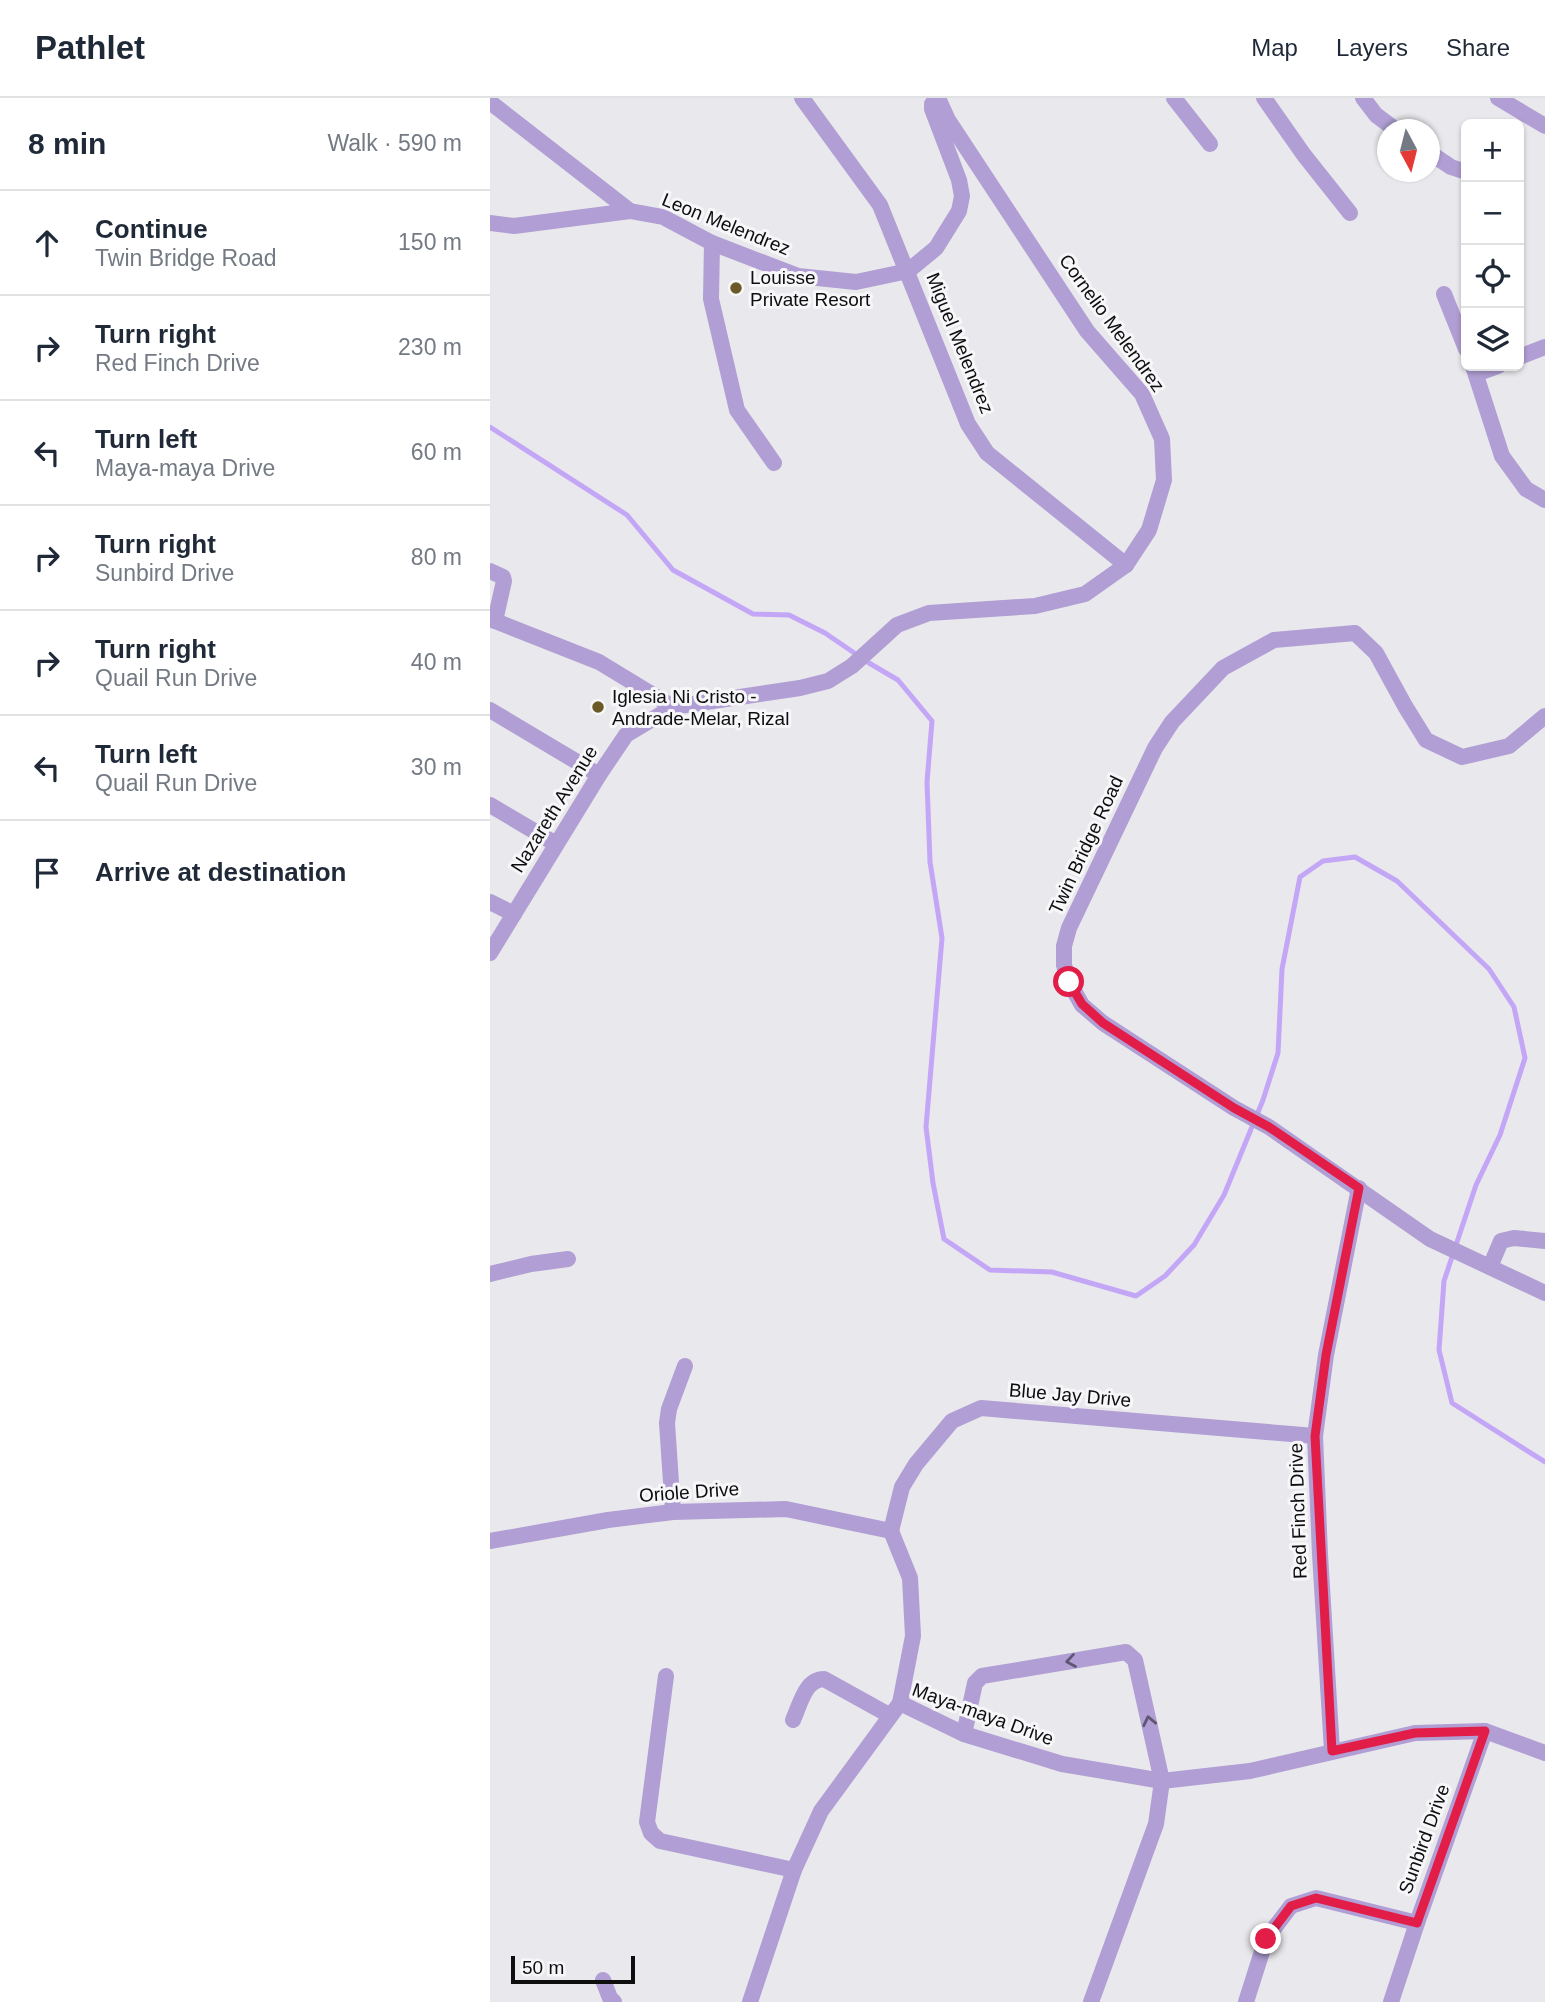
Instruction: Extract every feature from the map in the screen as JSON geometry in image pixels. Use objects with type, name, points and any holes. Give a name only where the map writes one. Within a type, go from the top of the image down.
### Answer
[{"type":"street","name":"Miguel Melendrez","points":[[802,98],[880,205],[968,424],[987,453],[1126,565]]},
{"type":"street","name":"Leon Melendrez","points":[[490,102],[630,211],[663,217],[712,243],[798,276],[856,282],[908,271],[936,248],[960,211],[962,196],[959,180],[932,109],[937,98]]},
{"type":"street","name":"Cornelio Melendrez","points":[[673,707],[800,688],[828,681],[852,666],[897,625],[929,613],[1035,606],[1085,594],[1126,565],[1149,530],[1164,480],[1162,439],[1142,394],[1087,331],[948,120],[937,98]]},
{"type":"street","points":[[1174,98],[1210,144]]},
{"type":"street","points":[[1264,98],[1304,155],[1350,213]]},
{"type":"street","points":[[1363,98],[1381,119]]},
{"type":"street","points":[[1498,98],[1545,126]]},
{"type":"street","points":[[1440,160],[1461,170]]},
{"type":"street","points":[[490,223],[514,226],[630,211]]},
{"type":"street","points":[[712,243],[711,299],[737,410],[774,463]]},
{"type":"street","points":[[1444,294],[1461,336]]},
{"type":"street","points":[[1524,355],[1545,347]]},
{"type":"street","points":[[1475,371],[1502,456],[1526,489],[1545,500]]},
{"type":"street","points":[[490,571],[503,577],[504,581],[492,620],[599,662],[673,707]]},
{"type":"street","name":"Twin Bridge Road","points":[[1545,716],[1509,746],[1462,757],[1426,740],[1376,653],[1355,633],[1274,640],[1223,668],[1172,722],[1154,748],[1069,928],[1064,946],[1064,965],[1069,982],[1082,1004],[1096,1017],[1234,1108],[1269,1127],[1430,1239],[1545,1293]]},
{"type":"street","name":"Nazareth Avenue","points":[[490,953],[626,735],[673,707]]},
{"type":"street","points":[[490,710],[599,775]]},
{"type":"street","points":[[490,805],[556,844]]},
{"type":"street","points":[[490,902],[514,914]]},
{"type":"street","name":"Red Finch Drive","points":[[1332,1751],[1315,1436],[1326,1355],[1359,1188]]},
{"type":"street","points":[[1486,1265],[1501,1241],[1514,1238],[1545,1241]]},
{"type":"street","points":[[490,1274],[568,1259]]},
{"type":"street","points":[[673,1511],[667,1423],[669,1409],[685,1366]]},
{"type":"street","name":"Blue Jay Drive","points":[[891,1531],[902,1487],[916,1464],[952,1421],[981,1408],[1315,1436]]},
{"type":"street","name":"Oriole Drive","points":[[490,1541],[673,1511],[786,1509],[891,1531]]},
{"type":"street","points":[[793,1720],[810,1684],[816,1679],[824,1679],[895,1709],[913,1636],[910,1578],[891,1531]]},
{"type":"street","points":[[964,1734],[975,1683],[982,1676],[1126,1652],[1135,1660],[1162,1781],[1156,1824],[1091,2002]]},
{"type":"street","points":[[666,1676],[647,1822],[651,1833],[660,1841],[794,1870]]},
{"type":"street","name":"Maya-maya Drive","points":[[750,2002],[794,1870],[821,1811],[895,1709],[964,1734],[1062,1764],[1162,1781],[1250,1771],[1415,1733],[1485,1731],[1545,1754]]},
{"type":"street","name":"Sunbird Drive","points":[[1391,2002],[1485,1731]]},
{"type":"street","points":[[1245,2002],[1266,1939],[1291,1906],[1316,1898],[1417,1923]]},
{"type":"street","points":[[603,1980],[614,2002]]},
{"type":"waterway","points":[[490,427],[627,515],[673,570],[753,614],[789,615],[825,633],[898,680],[932,721],[927,782],[930,862],[942,938],[926,1127],[944,1239],[990,1270],[1052,1272],[1136,1296],[1165,1276],[1194,1245],[1224,1195],[1263,1100],[1278,1053],[1282,969],[1300,877],[1323,861],[1355,857],[1397,881],[1489,969],[1514,1007],[1525,1058],[1500,1135],[1476,1185],[1444,1281],[1439,1350],[1452,1403],[1545,1462]]},
{"type":"place","name":"Louisse Private Resort","points":[[736,288]]},
{"type":"place","name":"Iglesia Ni Cristo - Andrade-Melar, Rizal","points":[[598,707]]},
{"type":"route","points":[[1069,982],[1082,1004],[1103,1023],[1234,1108],[1269,1127],[1359,1188],[1326,1355],[1315,1436],[1332,1751],[1415,1733],[1485,1731],[1417,1923],[1316,1898],[1291,1906],[1266,1939]]}]
